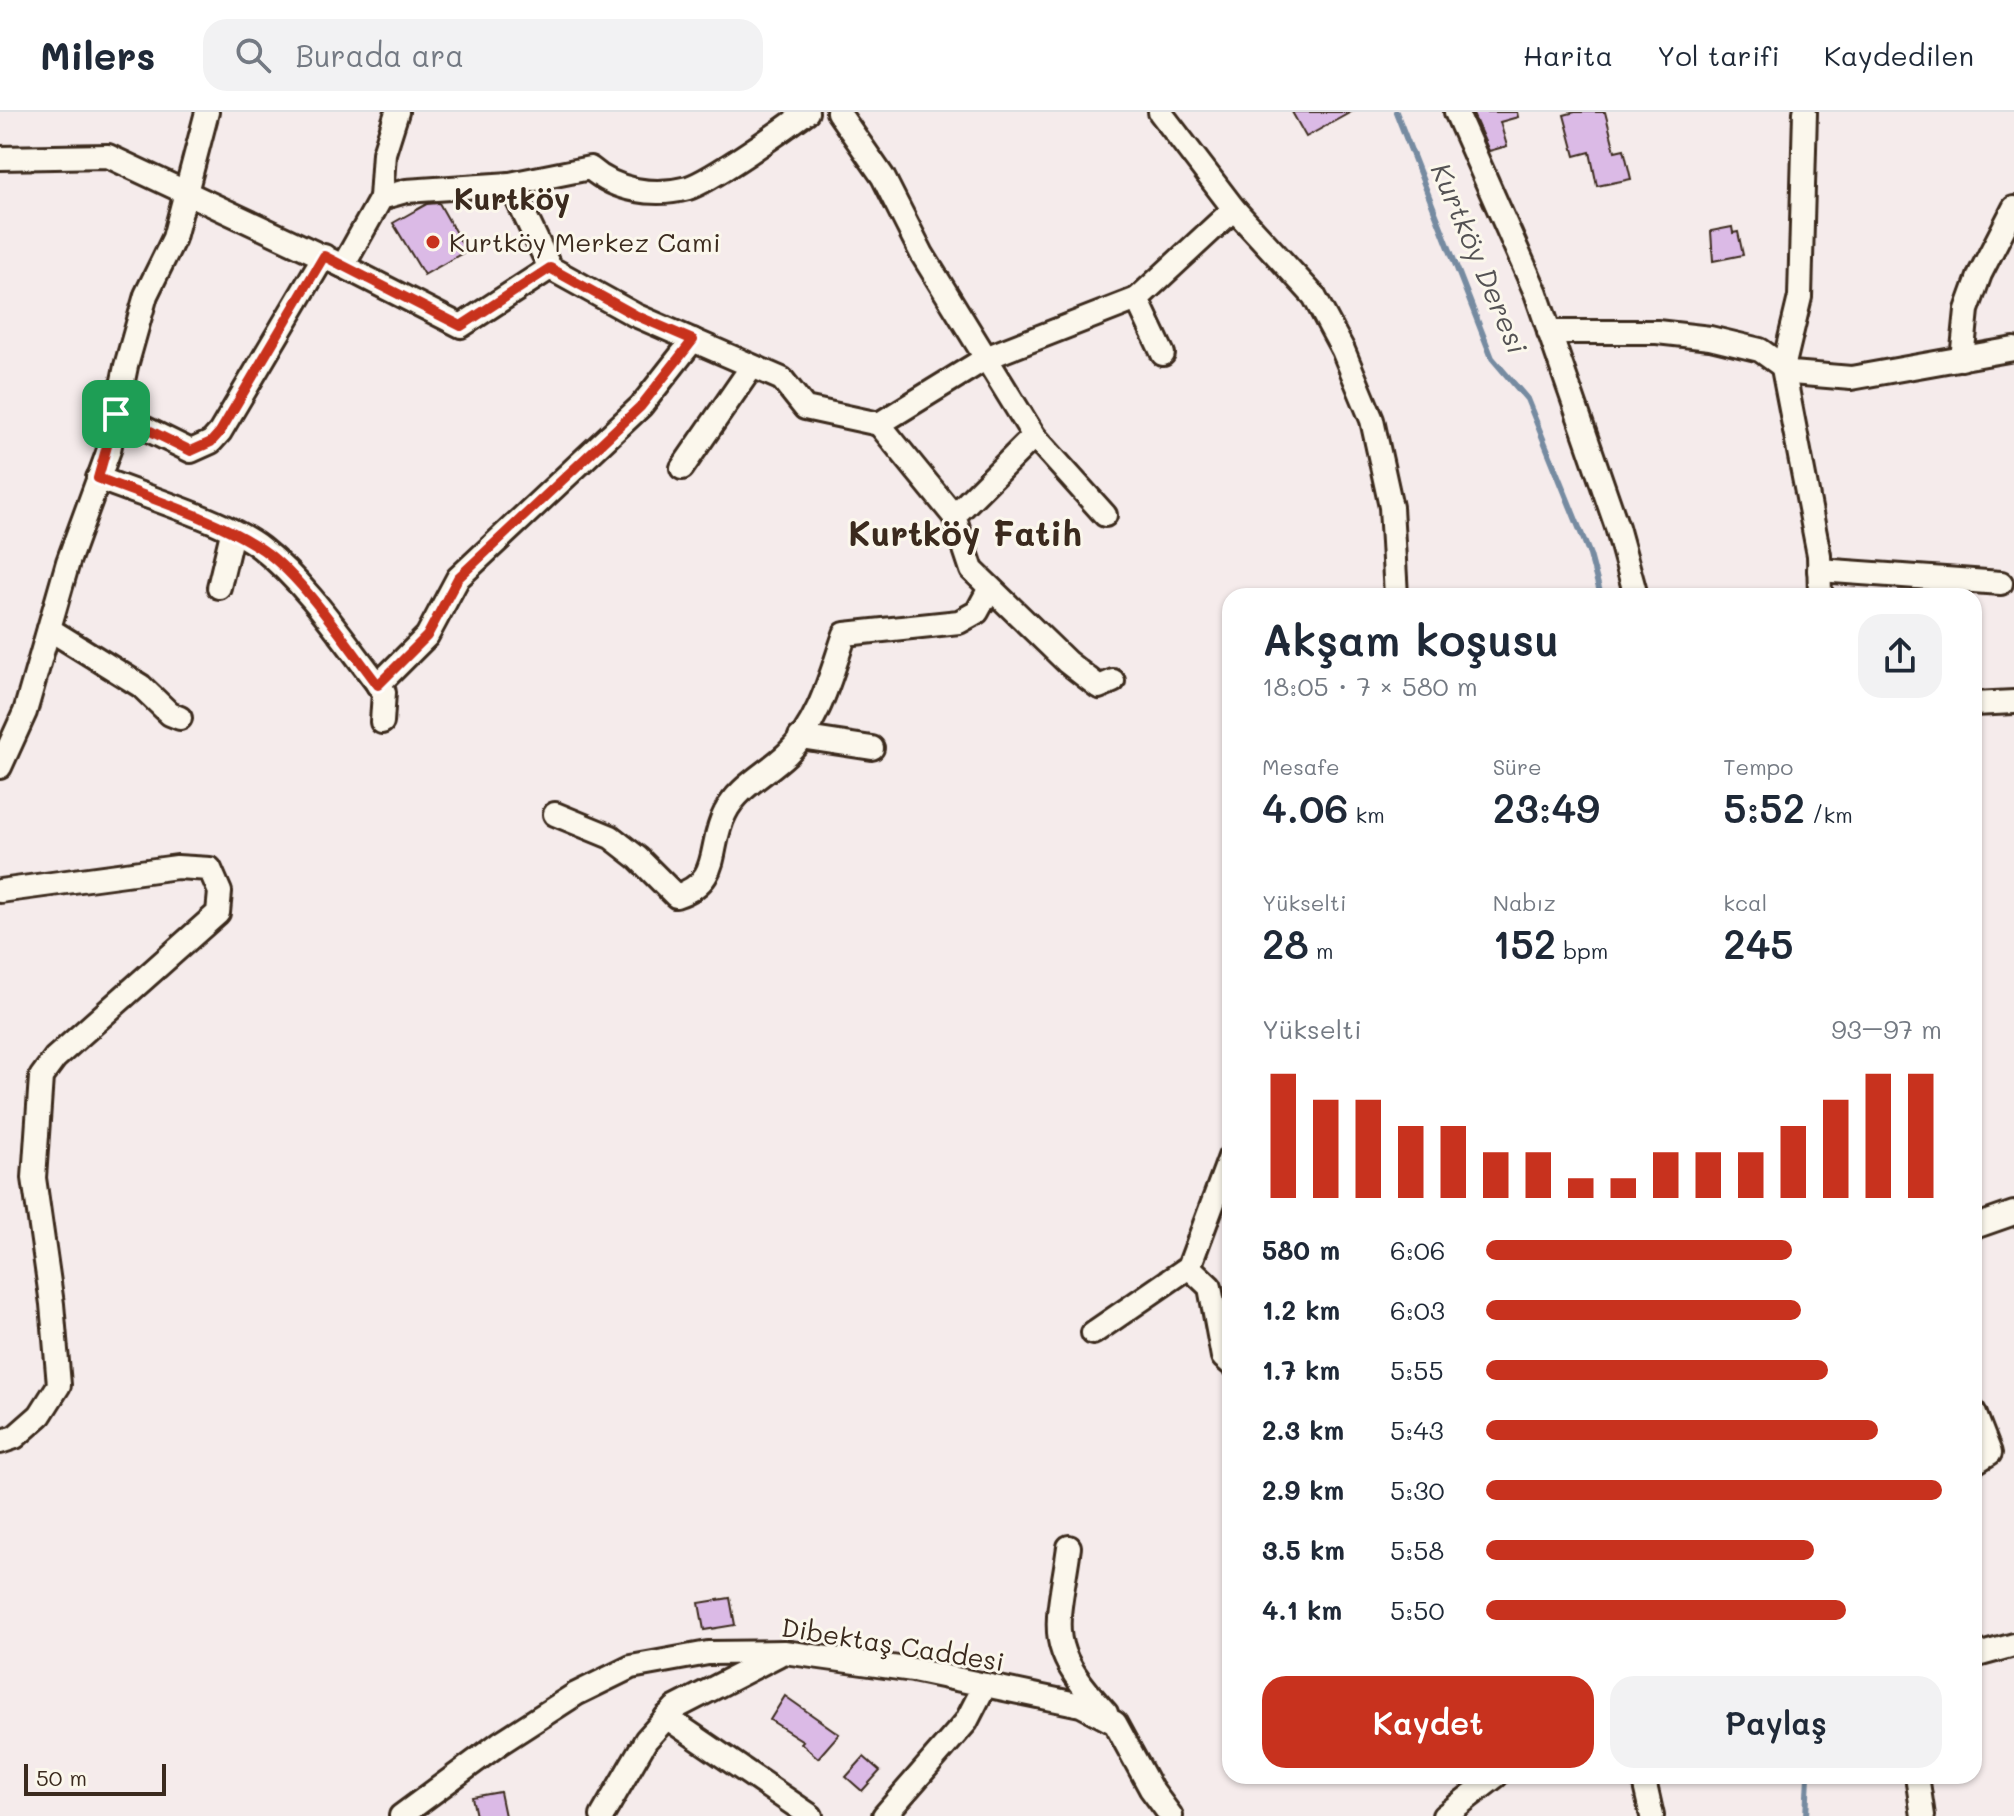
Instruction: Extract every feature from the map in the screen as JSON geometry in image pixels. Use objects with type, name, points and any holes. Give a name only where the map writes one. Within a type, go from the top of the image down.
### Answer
[{"type":"street","points":[[0,767],[25,712],[98,478],[146,295],[174,238],[207,112]]},
{"type":"street","points":[[116,414],[191,451],[211,442],[333,261],[381,198],[384,153],[397,112]]},
{"type":"street","points":[[381,198],[406,191],[510,184],[590,168],[607,183],[653,193],[690,187],[807,112]]},
{"type":"street","points":[[838,112],[883,177],[922,254],[1034,436],[1105,515]]},
{"type":"street","points":[[1160,112],[1234,209],[1314,296],[1343,350],[1366,406],[1391,507],[1396,588]]},
{"type":"street","points":[[1456,112],[1536,293],[1617,527],[1634,588]]},
{"type":"street","points":[[1805,112],[1800,297],[1783,368],[1820,588]]},
{"type":"street","points":[[0,158],[108,156],[333,261],[461,326],[550,268]]},
{"type":"street","points":[[510,184],[550,268],[635,315],[782,379],[805,408],[879,424],[954,516],[972,570],[1067,662],[1099,687],[1113,681]]},
{"type":"street","points":[[1962,359],[1967,310],[1980,274],[2014,208]]},
{"type":"street","points":[[879,424],[988,357],[1137,299],[1234,209]]},
{"type":"street","points":[[1137,299],[1163,354]]},
{"type":"street","points":[[1549,332],[1657,332],[1710,338],[1760,350],[1783,368],[1851,378],[2014,349]]},
{"type":"street","points":[[378,685],[427,636],[458,578],[641,406],[693,340]]},
{"type":"street","points":[[682,468],[751,368]]},
{"type":"street","points":[[954,516],[1034,436]]},
{"type":"street","points":[[98,478],[260,547],[298,585],[384,692],[382,722]]},
{"type":"street","points":[[219,587],[232,533]]},
{"type":"street","points":[[1819,570],[2001,583]]},
{"type":"street","points":[[555,814],[611,837],[638,858],[676,896],[692,891],[707,876],[724,814],[742,790],[789,752],[819,708],[845,634],[959,622],[977,612],[990,588]]},
{"type":"street","points":[[49,629],[141,686],[170,714],[180,718]]},
{"type":"street","points":[[1982,704],[2014,702]]},
{"type":"street","points":[[800,737],[872,748]]},
{"type":"street","points":[[0,891],[177,867],[210,869],[220,892],[218,913],[55,1058],[41,1077],[34,1178],[52,1304],[59,1385],[40,1415],[15,1437],[0,1442]]},
{"type":"street","points":[[1093,1333],[1189,1267],[1222,1178]]},
{"type":"street","points":[[1982,1224],[2014,1213]]},
{"type":"street","points":[[1189,1267],[1210,1287],[1222,1352]]},
{"type":"street","points":[[1982,1432],[1990,1453],[1982,1458]]},
{"type":"street","points":[[1069,1547],[1056,1619],[1070,1671],[1115,1723],[1151,1789],[1171,1816]]},
{"type":"street","points":[[1982,1654],[2014,1645]]},
{"type":"street","points":[[613,1810],[646,1740],[675,1708],[784,1652]]},
{"type":"street","name":"Dibektaş Caddesi","points":[[401,1816],[551,1710],[631,1667],[708,1653],[784,1652],[913,1670],[1081,1705],[1115,1723]]},
{"type":"street","points":[[884,1816],[966,1722],[985,1685]]},
{"type":"street","points":[[666,1717],[811,1816]]},
{"type":"street","points":[[1444,1816],[1486,1784]]},
{"type":"street","points":[[1645,1784],[1652,1816]]},
{"type":"street","points":[[1918,1784],[1923,1816]]},
{"type":"building","points":[[1292,112],[1351,112],[1306,137]]},
{"type":"building","points":[[1472,112],[1517,112],[1518,117],[1500,122],[1507,146],[1489,151]]},
{"type":"building","points":[[1605,112],[1615,151],[1624,149],[1631,179],[1597,186],[1590,152],[1575,156],[1564,115]]},
{"type":"building","name":"Kurtköy Merkez Cami","points":[[439,203],[466,251],[424,275],[393,223],[427,204]]},
{"type":"building","points":[[1732,227],[1733,233],[1738,232],[1743,255],[1713,261],[1711,231]]},
{"type":"building","points":[[730,1598],[735,1625],[704,1630],[699,1603]]},
{"type":"building","points":[[785,1696],[839,1734],[818,1758],[801,1743],[803,1741],[770,1720]]},
{"type":"building","points":[[864,1757],[880,1771],[862,1791],[846,1777]]},
{"type":"building","points":[[500,1792],[505,1816],[476,1816],[472,1797]]},
{"type":"waterway","name":"Kurtköy Deresi","points":[[1396,112],[1492,358],[1527,399],[1590,555],[1599,588]]},
{"type":"waterway","name":"Kurtköy Deresi","points":[[1806,1816],[1808,1784]]},
{"type":"place","name":"Kurtköy Merkez Cami","points":[[433,242]]},
{"type":"district","name":"Kurtköy","points":[[512,198]]},
{"type":"district","name":"Kurtköy Fatih","points":[[965,532]]},
{"type":"route","points":[[324,256],[461,326],[550,268],[635,315],[693,340],[641,406],[458,578],[427,636],[378,685],[298,585],[260,547],[209,522],[98,478],[109,450],[116,414],[191,451],[211,442],[220,432],[324,256]]}]
